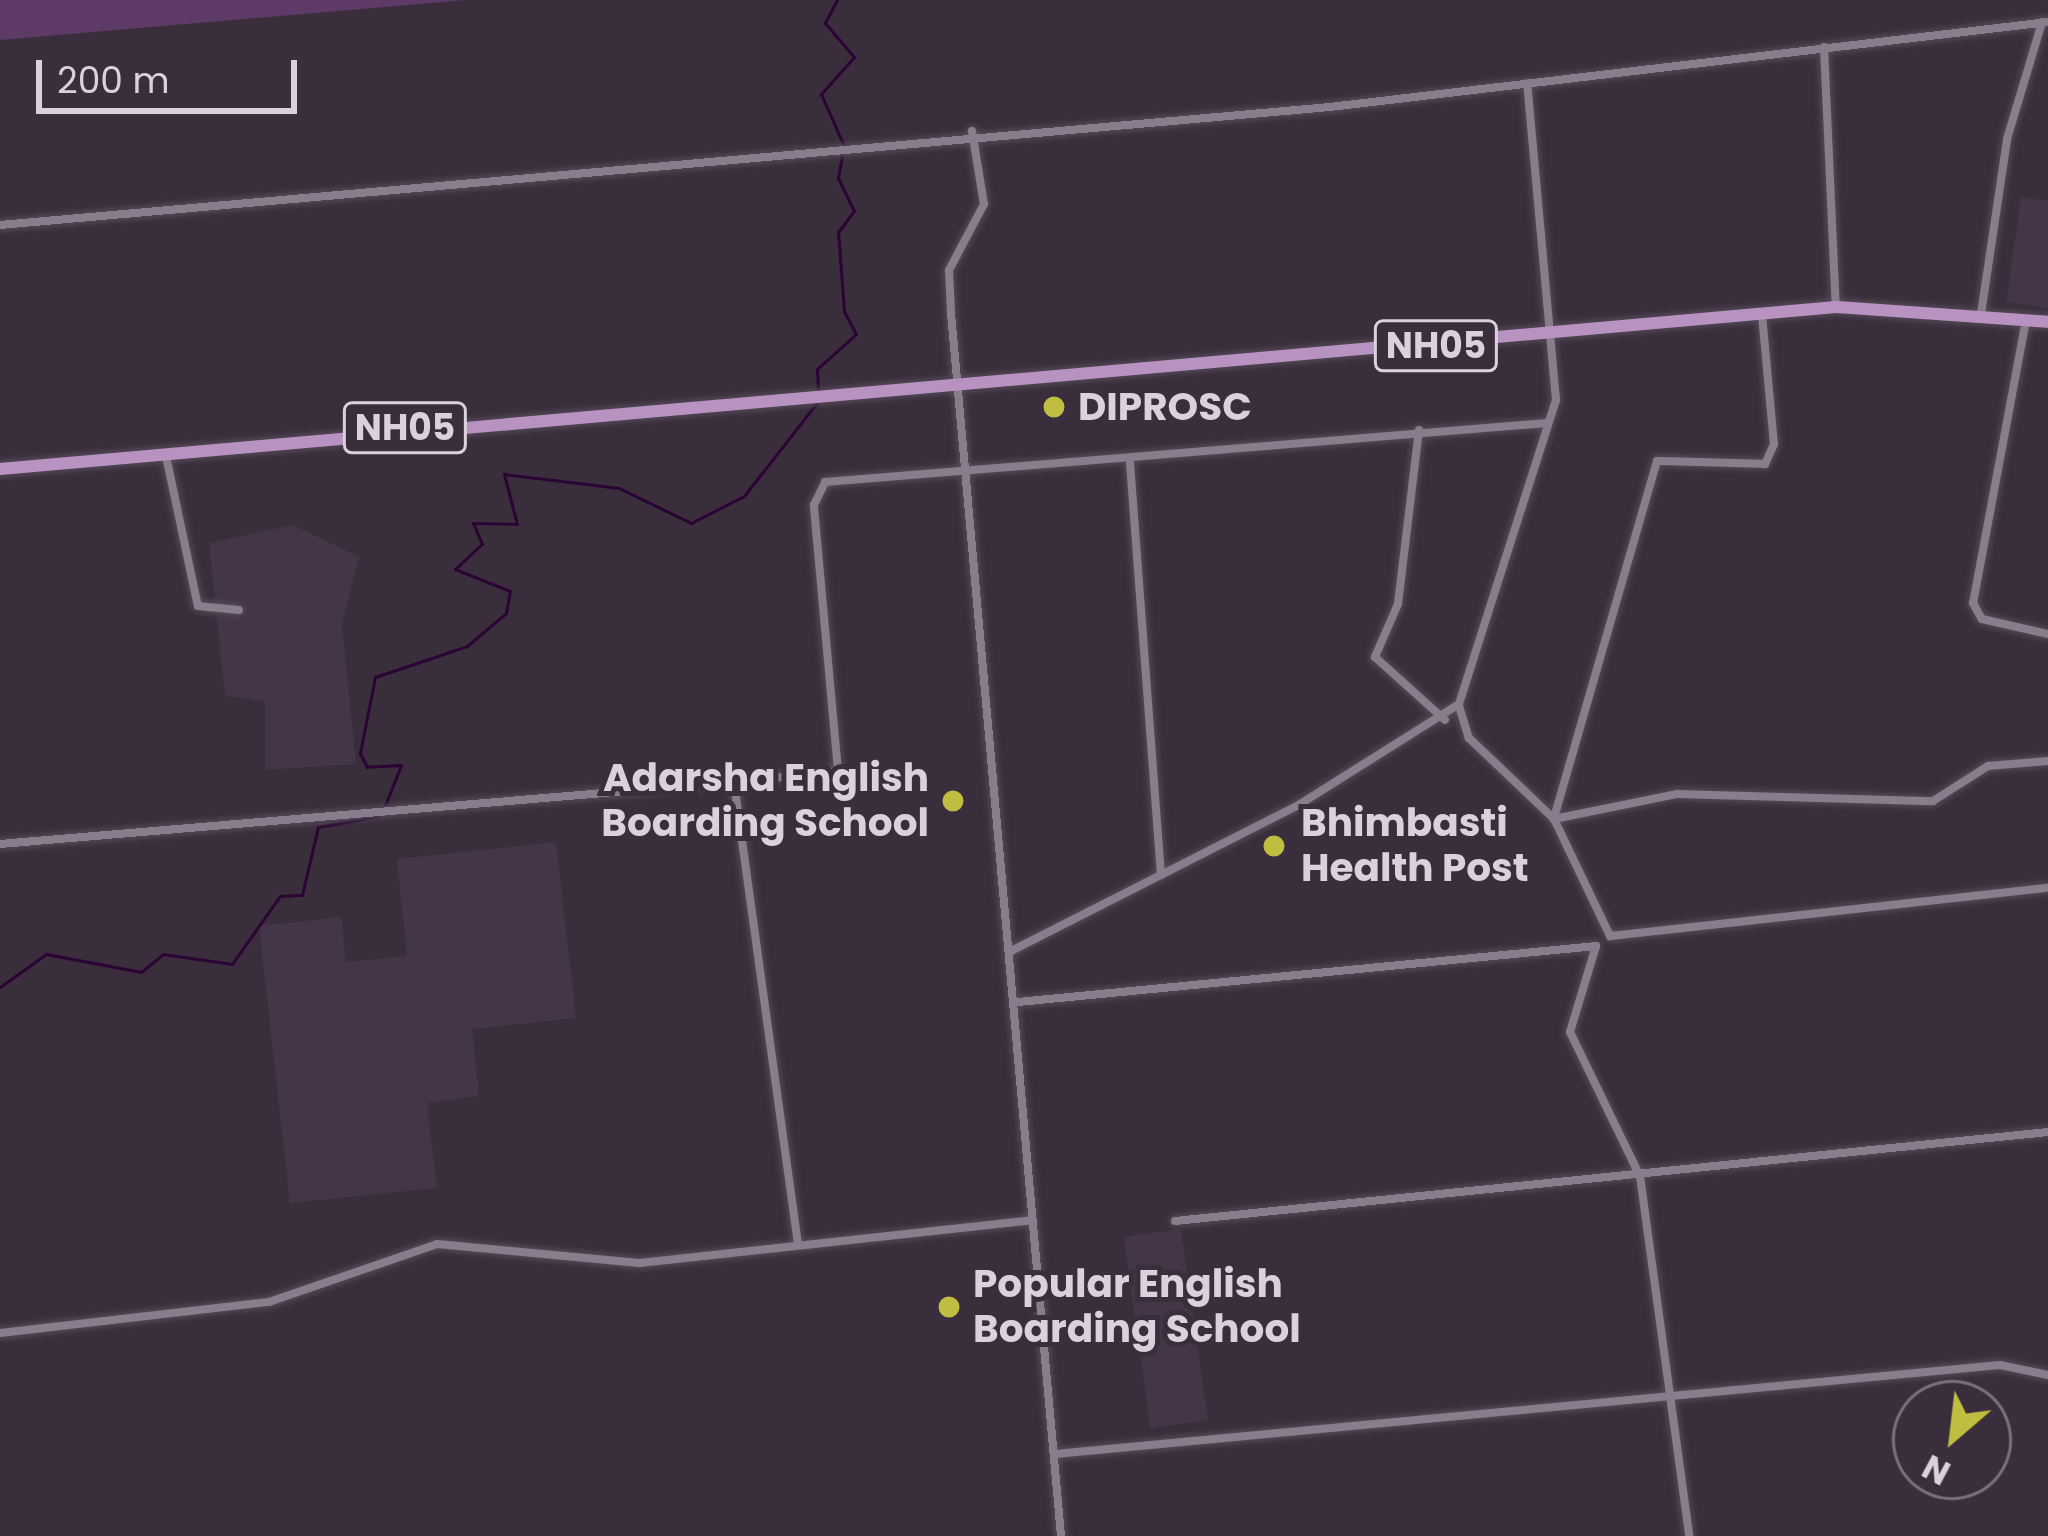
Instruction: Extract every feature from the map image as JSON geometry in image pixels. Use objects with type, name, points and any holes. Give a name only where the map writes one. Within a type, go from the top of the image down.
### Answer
[{"type":"main road","name":"NH05","points":[[0,469],[817,397],[961,391],[1837,307],[2048,322]]},
{"type":"street","points":[[0,225],[831,143],[1527,83],[2045,22],[2007,139],[1981,314]]},
{"type":"street","points":[[1824,47],[1837,307]]},
{"type":"street","points":[[1009,952],[1445,720],[1459,704],[1548,423],[1556,332],[1527,83]]},
{"type":"street","points":[[972,131],[984,204],[949,270],[1009,952],[1018,1002],[1061,1536]]},
{"type":"street","points":[[1554,819],[1657,461],[1766,464],[1774,426],[1762,315]]},
{"type":"street","points":[[2026,319],[1973,603],[1982,619],[2048,634]]},
{"type":"street","points":[[0,844],[838,771],[814,505],[825,482],[1130,463],[1419,430],[1548,423]]},
{"type":"street","points":[[1419,430],[1398,604],[1375,657],[1445,720]]},
{"type":"street","points":[[166,454],[194,597],[207,610],[239,610]]},
{"type":"street","points":[[1130,463],[1161,875]]},
{"type":"street","points":[[1459,704],[1469,738],[1554,819],[1610,935],[1937,908],[2048,887]]},
{"type":"street","points":[[1554,819],[1677,794],[1934,802],[1988,766],[2048,761]]},
{"type":"street","points":[[734,782],[798,1244]]},
{"type":"street","points":[[1018,1002],[1596,946],[1570,1032],[1640,1176],[1674,1397],[1689,1536]]},
{"type":"street","points":[[1174,1221],[2048,1132]]},
{"type":"street","points":[[0,1333],[269,1302],[437,1244],[618,1263],[1034,1220]]},
{"type":"street","points":[[1054,1454],[2000,1365],[2048,1375]]},
{"type":"shaded area","points":[[0,0],[466,0],[0,40]]},
{"type":"shaded area","points":[[2021,197],[2048,201],[2048,308],[2006,302]]},
{"type":"shaded area","points":[[293,525],[359,557],[342,625],[356,764],[265,770],[265,701],[225,696],[209,543]]},
{"type":"shaded area","points":[[556,842],[576,1018],[472,1029],[479,1096],[427,1103],[437,1188],[290,1203],[259,926],[341,917],[346,962],[407,956],[397,859]]},
{"type":"shaded area","points":[[1181,1229],[1208,1420],[1150,1428],[1124,1237]]},
{"type":"waterway","points":[[837,0],[825,23],[854,57],[821,94],[844,146]]},
{"type":"waterway","points":[[818,390],[817,369],[856,334],[844,311],[838,232],[854,211],[838,178],[842,155]]},
{"type":"waterway","points":[[384,808],[401,765],[367,767],[360,753],[375,677],[467,646],[506,613],[510,591],[455,569],[482,544],[473,523],[517,524],[504,474],[619,488],[691,523],[744,496],[819,400]]},
{"type":"waterway","points":[[0,987],[46,954],[141,972],[163,954],[232,964],[280,896],[302,895],[318,827],[379,816]]},
{"type":"place","name":"DIPROSC","points":[[1054,407]]},
{"type":"place","name":"Adarsha English Boarding School","points":[[953,801]]},
{"type":"place","name":"Bhimbasti Health Post","points":[[1274,846]]},
{"type":"place","name":"Popular English Boarding School","points":[[949,1307]]}]
